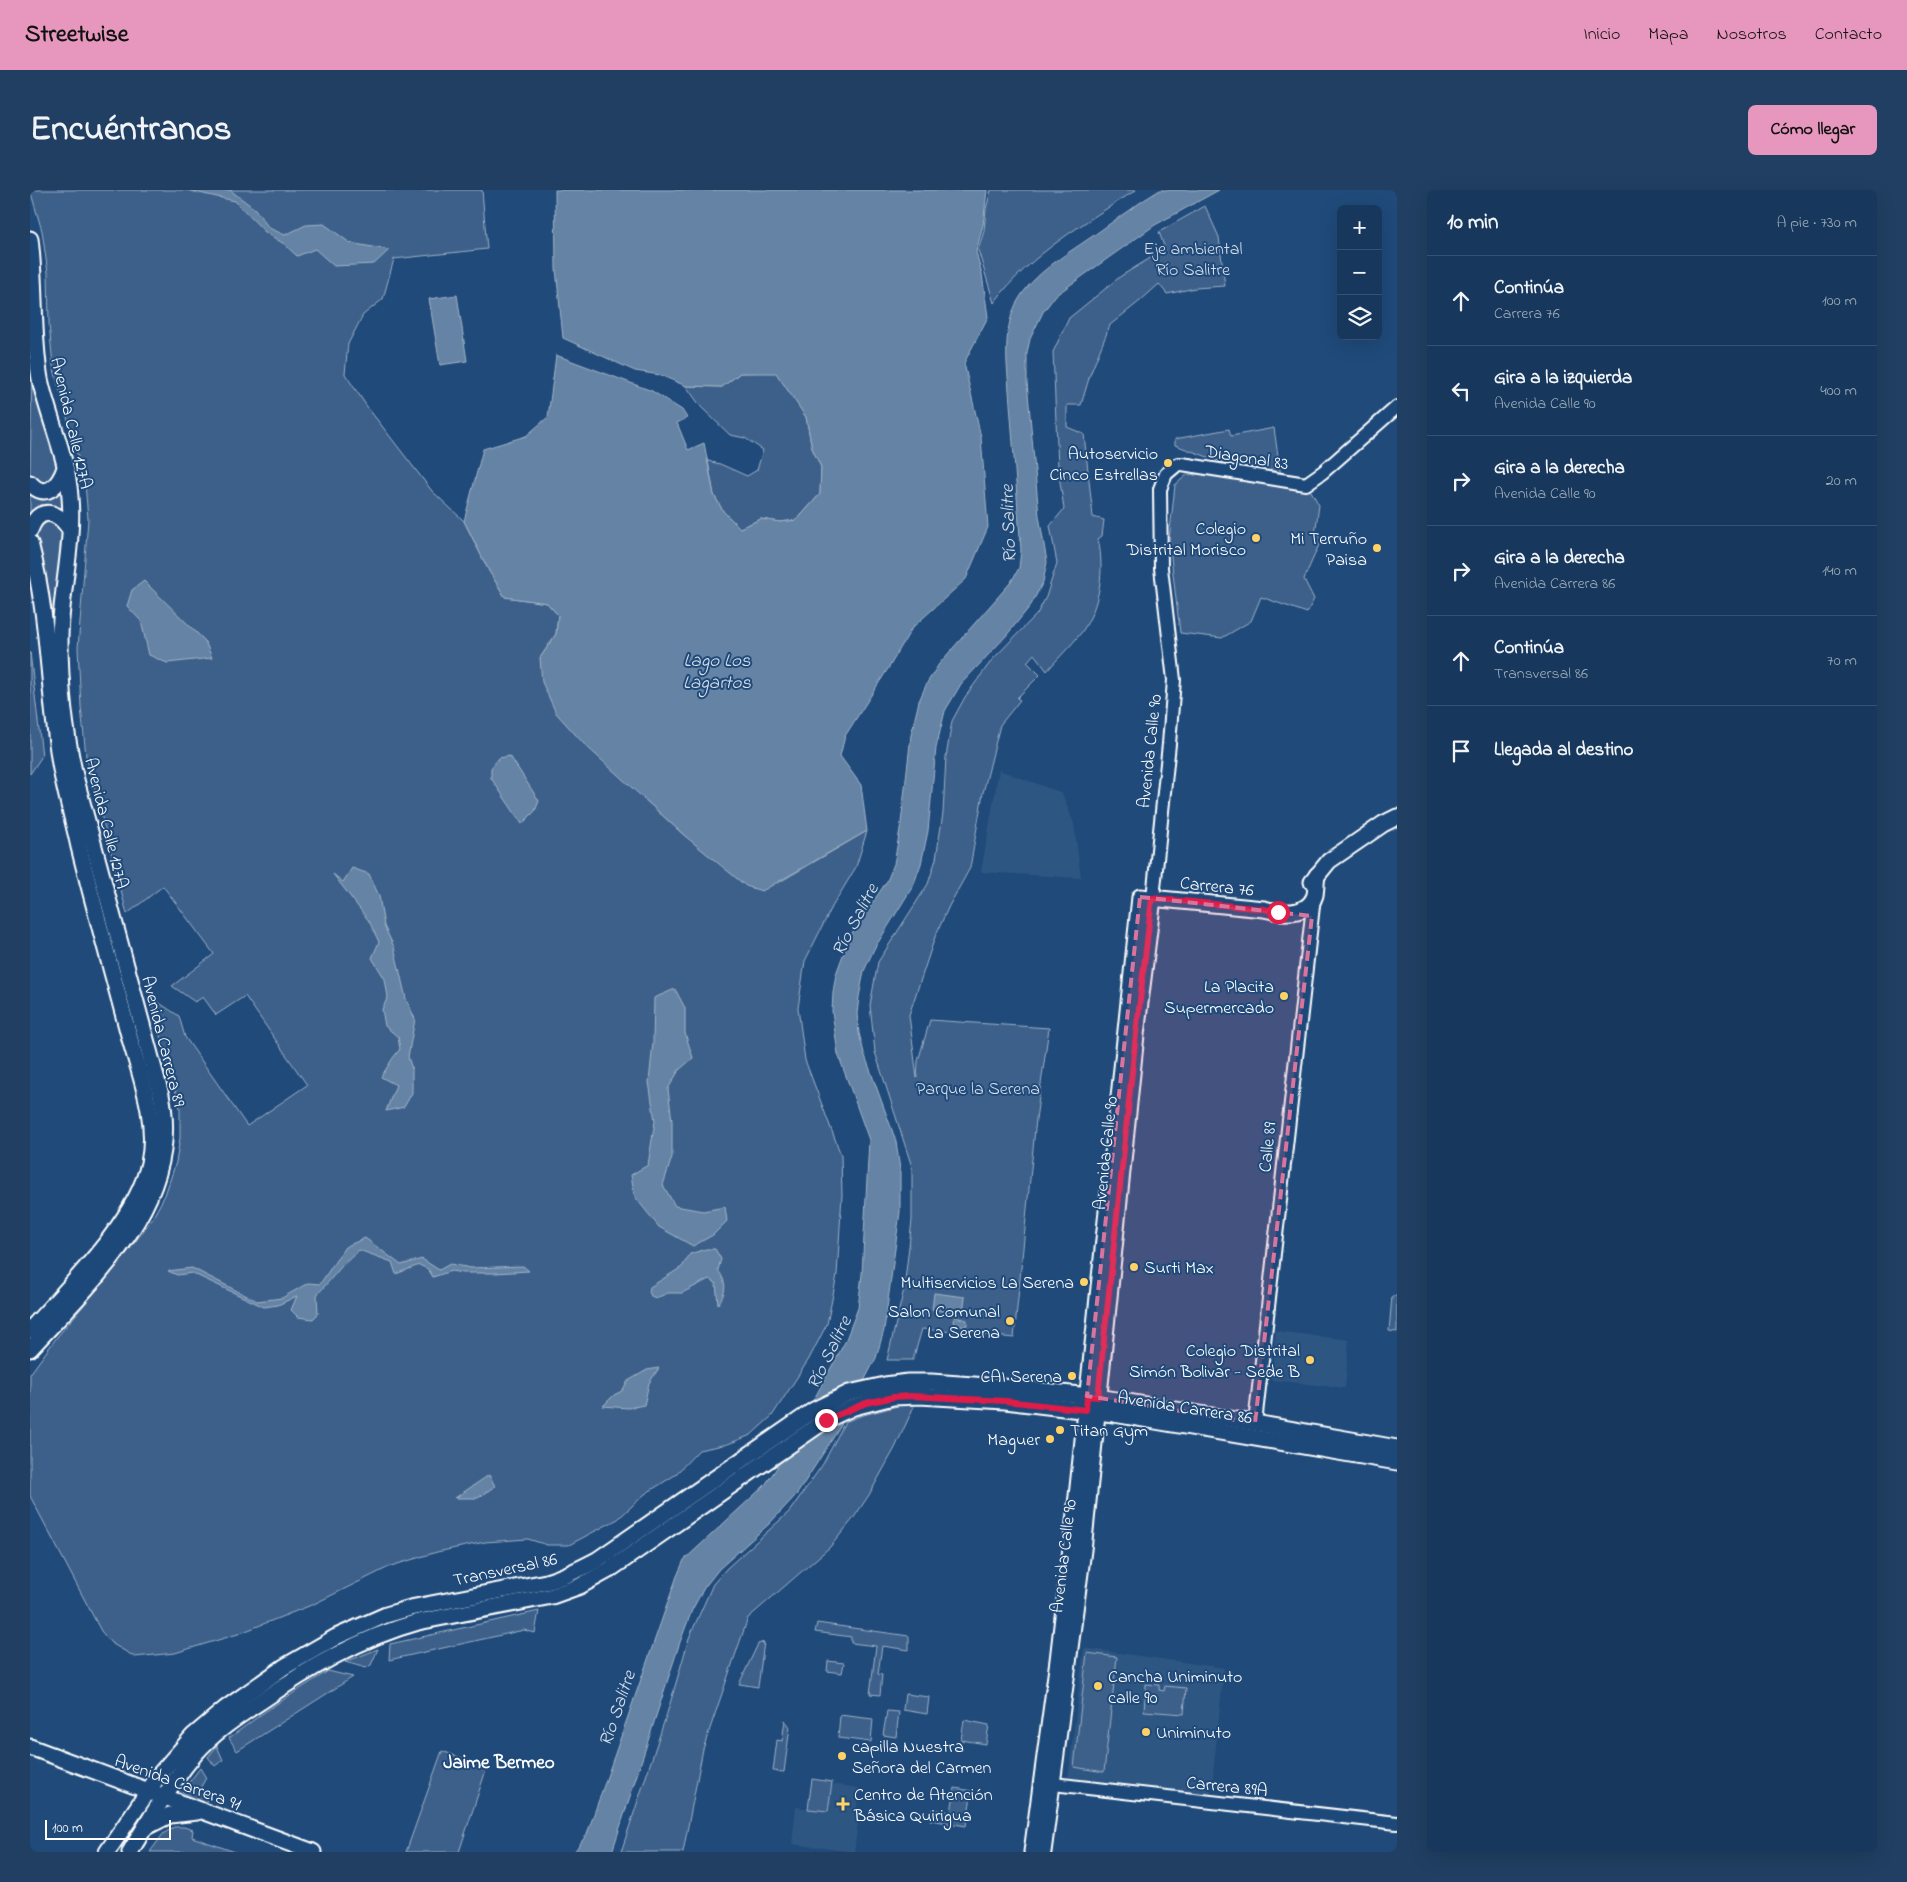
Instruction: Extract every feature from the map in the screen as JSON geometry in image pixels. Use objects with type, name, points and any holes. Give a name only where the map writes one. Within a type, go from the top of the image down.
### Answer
[{"type":"main road","name":"Avenida Calle 127A","points":[[30,239],[40,377],[65,468],[70,497],[60,636],[67,729],[76,780],[126,968]]},
{"type":"main road","points":[[30,483],[35,489],[41,491],[50,490],[59,482],[65,468]]},
{"type":"main road","points":[[30,530],[38,517],[47,513],[60,518],[69,528]]},
{"type":"main road","name":"Avenida Calle 127A","points":[[30,542],[43,606],[60,765],[110,965]]},
{"type":"main road","points":[[1382,824],[1397,809]]},
{"type":"main road","points":[[1264,909],[1279,909],[1292,906],[1329,861],[1382,824],[1397,817]]},
{"type":"main road","name":"Calle 89","points":[[1314,897],[1317,875]]},
{"type":"main road","points":[[1285,913],[1299,911],[1314,897]]},
{"type":"main road","name":"Carrera 76","points":[[1146,898],[1264,909],[1312,916]]},
{"type":"main road","name":"Avenida Calle 90","points":[[1032,1852],[1092,1404],[1136,1034],[1146,898]]},
{"type":"main road","name":"Avenida Carrera 89","points":[[30,1330],[91,1260],[128,1212],[140,1191],[149,1166],[152,1133],[148,1107],[110,965]]},
{"type":"main road","name":"Avenida Carrera 89","points":[[30,1350],[100,1272],[122,1243],[148,1202],[162,1163],[165,1132],[163,1106],[126,968]]},
{"type":"main road","name":"Avenida Carrera 86","points":[[906,1389],[931,1382],[1016,1388],[1397,1462]]},
{"type":"main road","name":"Transversal 86","points":[[130,1852],[194,1755],[216,1733],[292,1680],[323,1661],[398,1627],[572,1590],[608,1570],[664,1523],[814,1410],[849,1393],[906,1389]]},
{"type":"main road","name":"Avenida Calle 90","points":[[1043,1852],[1083,1550],[1092,1404]]},
{"type":"main road","name":"Avenida Carrera 86","points":[[1092,1404],[1255,1423],[1397,1448]]},
{"type":"main road","name":"Transversal 86","points":[[107,1852],[148,1791],[180,1750],[203,1726],[284,1667],[336,1637],[369,1622],[410,1608],[562,1578],[664,1523]]},
{"type":"main road","name":"Avenida Carrera 91","points":[[30,1747],[313,1852]]},
{"type":"main road","points":[[145,1828],[170,1816],[206,1813]]},
{"type":"street","name":"Diagonal 83","points":[[1178,464],[1303,484],[1310,482],[1397,407]]},
{"type":"street","name":"Avenida Calle 90","points":[[1146,898],[1169,744],[1174,680],[1161,568],[1160,489],[1166,474],[1178,464]]},
{"type":"street","name":"Calle 89","points":[[1255,1423],[1314,897]]},
{"type":"street","name":"Carrera 89A","points":[[1053,1784],[1397,1823]]},
{"type":"highlighted area","points":[[1140,897],[1312,916],[1255,1423],[1087,1396]]},
{"type":"shaded area","points":[[999,770],[1062,793],[1074,824],[1081,878],[981,872]]},
{"type":"shaded area","name":"Colegio Distrital Simón Bolivar - Sede B","points":[[1276,1331],[1349,1340],[1345,1388],[1271,1380]]},
{"type":"shaded area","name":"Uniminuto","points":[[1084,1648],[1224,1668],[1211,1794],[1068,1778]]},
{"type":"shaded area","points":[[832,1784],[859,1788],[856,1815],[859,1815],[854,1852],[792,1844],[796,1807],[828,1811]]},
{"type":"green space","points":[[30,190],[482,190],[487,249],[394,259],[383,299],[363,315],[348,344],[345,374],[368,408],[432,491],[464,521],[489,571],[505,597],[547,603],[558,615],[556,634],[540,658],[640,795],[685,836],[778,883],[867,831],[856,867],[832,907],[805,961],[798,1008],[805,1060],[841,1155],[842,1195],[837,1275],[827,1324],[809,1359],[772,1416],[751,1435],[728,1444],[699,1450],[675,1475],[645,1494],[618,1519],[569,1545],[547,1545],[528,1539],[485,1542],[437,1552],[391,1566],[314,1604],[238,1634],[175,1653],[135,1657],[111,1643],[101,1631],[30,1496],[30,1374],[57,1337],[122,1260],[152,1219],[165,1195],[176,1162],[180,1138],[180,1108],[149,996],[179,1016],[185,1037],[247,1126],[307,1085],[245,996],[216,1015],[203,997],[195,1002],[172,986],[214,954],[163,886],[127,914],[86,756],[78,648],[88,519],[85,483],[53,366],[49,324],[48,273],[42,231]]},
{"type":"green space","points":[[991,190],[1136,190],[1078,227],[1042,254],[1009,285],[994,303],[978,250],[984,231],[986,209]]},
{"type":"green space","points":[[1205,206],[1219,237],[1225,286],[1195,288],[1167,294],[1159,284],[1110,325],[1090,375],[1081,405],[1067,405],[1067,427],[1084,434],[1093,517],[1104,520],[1102,536],[1098,539],[1101,576],[1097,600],[1093,612],[1081,633],[1047,671],[1034,654],[1027,662],[1040,675],[1017,698],[1020,700],[1000,725],[983,793],[970,868],[949,906],[935,937],[909,1015],[917,1078],[918,1061],[930,1020],[1049,1028],[1036,1119],[1014,1338],[922,1329],[913,1360],[887,1360],[904,1289],[912,1220],[912,1167],[875,1052],[870,1005],[878,962],[928,884],[936,859],[943,813],[946,757],[952,721],[965,697],[992,660],[1037,614],[1046,597],[1057,563],[1050,526],[1064,509],[1058,468],[1053,352],[1069,318],[1121,276],[1165,249],[1159,232]]},
{"type":"green space","points":[[776,372],[806,417],[812,448],[821,467],[820,494],[797,520],[780,522],[761,519],[740,528],[723,511],[714,495],[708,461],[720,464],[747,476],[757,470],[763,450],[745,438],[730,435],[701,407],[686,386],[722,387],[740,373]]},
{"type":"green space","points":[[32,374],[59,467],[58,474],[45,485],[31,476],[30,473]]},
{"type":"green space","points":[[1274,428],[1281,477],[1227,464],[1175,445],[1175,439],[1229,429],[1231,436]]},
{"type":"green space","points":[[1192,473],[1311,491],[1319,505],[1315,535],[1322,538],[1304,579],[1314,599],[1307,613],[1261,597],[1251,621],[1222,638],[1180,633],[1169,540],[1175,485],[1188,474],[1196,475]]},
{"type":"green space","points":[[64,483],[66,517],[30,520],[30,489]]},
{"type":"green space","points":[[48,522],[57,525],[63,533],[55,631],[52,631],[36,537],[41,526]]},
{"type":"green space","points":[[30,652],[42,756],[30,774]]},
{"type":"green space","points":[[1392,1296],[1397,1296],[1397,1332],[1389,1331]]},
{"type":"green space","points":[[905,1404],[915,1404],[895,1448],[869,1495],[853,1519],[830,1547],[748,1618],[703,1749],[683,1852],[621,1852],[669,1707],[689,1638],[713,1584],[727,1568],[789,1512],[823,1464],[845,1422]]},
{"type":"green space","points":[[539,1611],[535,1633],[524,1630],[389,1660],[390,1644]]},
{"type":"green space","points":[[817,1623],[909,1636],[909,1650],[882,1646],[878,1674],[882,1675],[880,1695],[870,1694],[876,1646],[851,1643],[851,1637],[815,1632]]},
{"type":"green space","points":[[764,1642],[758,1687],[739,1684],[758,1644]]},
{"type":"green space","points":[[378,1649],[371,1665],[366,1668],[345,1662]]},
{"type":"green space","name":"Cancha Uniminuto calle 90","points":[[1087,1653],[1117,1657],[1104,1772],[1074,1767]]},
{"type":"green space","points":[[828,1661],[844,1663],[842,1673],[827,1671]]},
{"type":"green space","points":[[328,1671],[353,1677],[237,1751],[229,1738],[270,1708]]},
{"type":"green space","points":[[1146,1684],[1159,1685],[1159,1690],[1164,1691],[1165,1686],[1186,1688],[1184,1714],[1144,1711]]},
{"type":"green space","points":[[905,1694],[929,1697],[927,1714],[903,1710]]},
{"type":"green space","points":[[887,1711],[899,1712],[896,1737],[883,1735]]},
{"type":"green space","points":[[840,1715],[873,1719],[871,1742],[838,1738]]},
{"type":"green space","points":[[785,1720],[790,1727],[784,1772],[773,1771],[777,1740],[782,1741]]},
{"type":"green space","points":[[964,1720],[989,1725],[986,1744],[961,1740]]},
{"type":"green space","points":[[217,1746],[223,1760],[215,1766],[208,1757]]},
{"type":"green space","points":[[442,1751],[487,1767],[459,1852],[406,1852]]},
{"type":"green space","points":[[200,1768],[206,1778],[198,1792],[207,1800],[205,1803],[182,1792]]},
{"type":"green space","points":[[812,1779],[832,1782],[828,1811],[808,1809]]},
{"type":"green space","points":[[955,1788],[972,1791],[966,1826],[930,1820],[932,1809],[951,1812]]},
{"type":"green space","points":[[174,1827],[184,1827],[193,1830],[192,1837],[235,1852],[150,1852],[163,1834]]},
{"type":"water","points":[[186,190],[230,190],[255,209],[269,228],[285,235],[306,225],[324,224],[350,243],[389,250],[374,264],[334,266],[315,249],[297,256],[284,244],[265,232],[235,201]]},
{"type":"water","name":"Lago Los Lagartos","points":[[555,190],[987,190],[983,225],[976,252],[982,274],[988,317],[964,363],[981,437],[988,527],[966,579],[912,628],[845,736],[840,756],[861,785],[867,831],[762,891],[746,886],[685,836],[584,744],[556,713],[542,682],[540,658],[556,634],[558,615],[547,603],[505,597],[489,571],[464,521],[483,449],[526,436],[548,417],[556,355],[652,391],[682,410],[687,418],[677,423],[688,450],[704,443],[714,495],[723,511],[740,528],[761,519],[780,522],[797,520],[820,494],[821,467],[812,448],[806,417],[776,373],[740,373],[722,387],[686,386],[660,375],[635,371],[563,338],[556,269]]},
{"type":"water","points":[[1160,190],[1219,190],[1155,225],[1056,295],[1043,312],[1030,339],[1027,353],[1027,382],[1039,516],[1047,562],[1043,582],[1031,605],[1006,636],[961,684],[945,711],[936,748],[928,831],[921,864],[913,886],[874,949],[864,971],[857,1014],[859,1033],[864,1053],[896,1141],[900,1170],[900,1212],[884,1330],[876,1358],[840,1427],[797,1494],[769,1524],[719,1569],[704,1588],[692,1610],[612,1852],[574,1852],[587,1834],[684,1560],[765,1485],[776,1469],[845,1342],[858,1308],[862,1274],[869,1140],[838,1054],[832,1011],[833,992],[836,974],[850,936],[887,881],[894,864],[901,823],[911,735],[919,701],[927,683],[939,664],[1011,582],[1019,568],[1021,550],[1007,356],[1008,333],[1013,311],[1023,293],[1041,273]]},
{"type":"water","points":[[457,295],[467,361],[440,365],[429,299]]},
{"type":"water","points":[[144,581],[205,641],[212,658],[167,663],[149,655],[141,621],[127,606],[132,590]]},
{"type":"water","points":[[510,756],[539,801],[535,811],[522,824],[491,778],[491,768],[499,758]]},
{"type":"water","points":[[352,868],[369,874],[379,896],[384,926],[394,947],[406,999],[415,1019],[408,1057],[412,1069],[412,1093],[404,1107],[386,1111],[396,1085],[381,1077],[400,1049],[398,1037],[385,1026],[382,1009],[388,997],[385,979],[372,958],[379,942],[369,921],[333,874],[343,882]]},
{"type":"water","points":[[675,989],[685,1008],[685,1033],[693,1058],[679,1070],[668,1089],[672,1121],[672,1157],[663,1185],[675,1206],[703,1211],[725,1207],[727,1221],[713,1235],[693,1246],[659,1227],[635,1197],[631,1175],[648,1165],[655,1121],[649,1082],[653,1043],[654,998]]},
{"type":"water","points":[[365,1238],[401,1265],[422,1259],[439,1270],[450,1264],[471,1268],[523,1266],[529,1271],[463,1273],[451,1271],[433,1277],[428,1269],[419,1265],[396,1274],[392,1262],[359,1250],[342,1266],[317,1295],[318,1314],[313,1319],[298,1317],[291,1310],[297,1296],[278,1305],[264,1307],[192,1273],[177,1275],[168,1271],[192,1268],[257,1301],[282,1298],[308,1283],[320,1284],[345,1247]]},
{"type":"water","points":[[706,1249],[715,1249],[721,1259],[718,1270],[725,1287],[718,1304],[716,1283],[709,1279],[682,1293],[668,1293],[656,1298],[651,1296],[649,1292],[650,1287],[682,1267],[690,1254]]},
{"type":"water","points":[[934,1293],[965,1297],[963,1313],[932,1310]]},
{"type":"water","points":[[955,1317],[967,1320],[967,1325],[963,1327],[960,1325],[954,1326],[953,1320]]},
{"type":"water","points":[[659,1368],[649,1383],[644,1405],[628,1408],[603,1406],[614,1395],[622,1391],[628,1381],[647,1370]]},
{"type":"water","points":[[489,1475],[495,1486],[478,1498],[455,1498]]},
{"type":"place","name":"Autoservicio Cinco Estrellas","points":[[1168,463]]},
{"type":"place","name":"Colegio Distrital Morisco","points":[[1256,538]]},
{"type":"place","name":"Mi Terruño Paisa","points":[[1377,548]]},
{"type":"place","name":"La Placita Supermercado","points":[[1284,996]]},
{"type":"place","name":"Surti Max","points":[[1134,1267]]},
{"type":"place","name":"Multiservicios La Serena","points":[[1084,1282]]},
{"type":"place","name":"Salon Comunal La Serena","points":[[1010,1321]]},
{"type":"place","name":"Colegio Distrital Simón Bolivar - Sede B","points":[[1310,1360]]},
{"type":"place","name":"CAI Serena","points":[[1072,1376]]},
{"type":"place","name":"Titan Gym","points":[[1060,1430]]},
{"type":"place","name":"Maguer","points":[[1050,1439]]},
{"type":"place","name":"Cancha Uniminuto calle 90","points":[[1098,1686]]},
{"type":"place","name":"Uniminuto","points":[[1146,1732]]},
{"type":"place","name":"capilla Nuestra Señora del Carmen","points":[[842,1756]]},
{"type":"place","name":"Centro de Atención Básica Quirigua","points":[[843,1804]]},
{"type":"district","name":"Jaime Bermeo","points":[[499,1761]]},
{"type":"route","points":[[826,1420],[866,1403],[905,1396],[1005,1401],[1086,1410],[1087,1396],[1098,1397],[1152,898],[1278,912]]},
{"type":"park label","name":"Eje ambiental Río Salitre","points":[[1193,258]]},
{"type":"park label","name":"Parque la Serena","points":[[978,1088]]},
{"type":"water label","name":"Río Salitre","points":[[1007,524]]},
{"type":"water label","name":"Río Salitre","points":[[854,919]]},
{"type":"water label","name":"Río Salitre","points":[[828,1352]]},
{"type":"water label","name":"Río Salitre","points":[[616,1708]]}]
